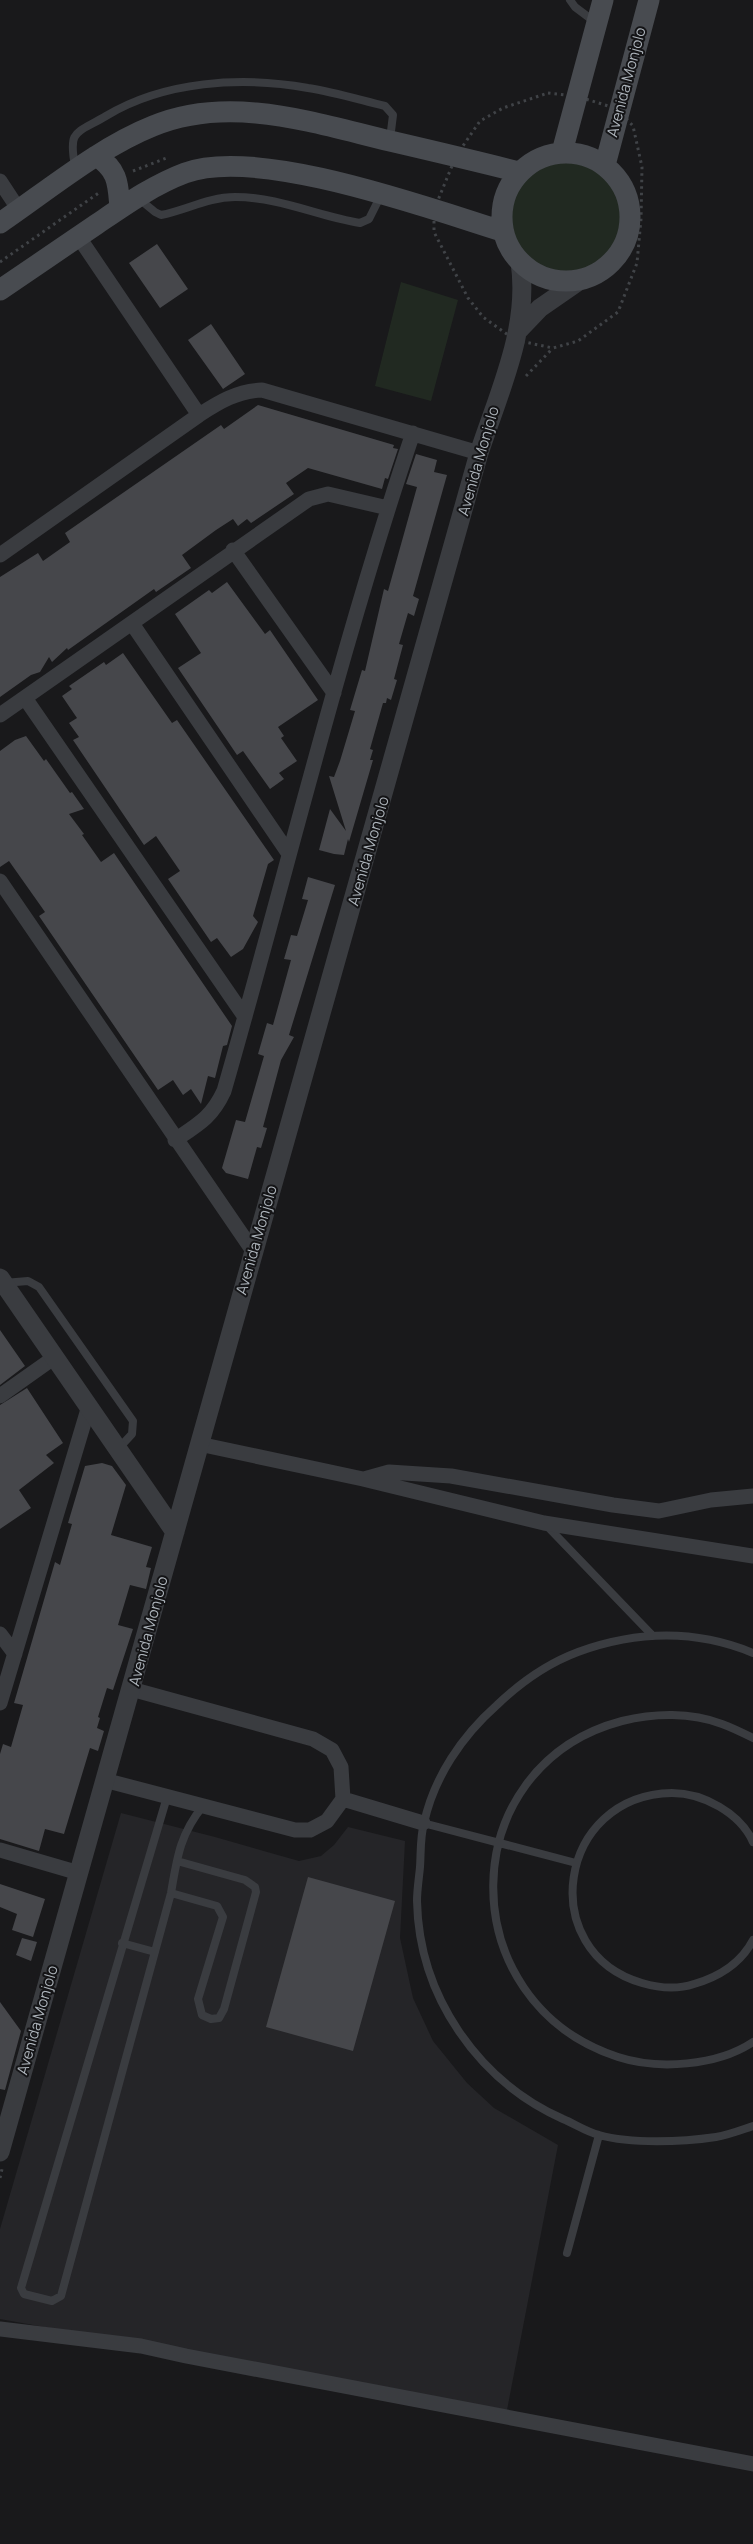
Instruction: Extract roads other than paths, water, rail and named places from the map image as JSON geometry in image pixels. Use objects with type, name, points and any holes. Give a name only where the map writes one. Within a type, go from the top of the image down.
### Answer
[{"type":"main road","points":[[562,152],[603,0]]},
{"type":"main road","name":"Avenida Monjolo","points":[[605,165],[618,110],[649,0]]},
{"type":"main road","points":[[0,223],[96,156],[152,126],[180,117],[208,113],[259,113],[317,122],[519,172]]},
{"type":"main road","points":[[562,152],[584,155],[605,165],[618,178],[626,194],[630,213],[629,231],[622,248],[611,263],[596,274],[579,281],[557,281],[544,277],[520,262],[509,248],[502,231],[501,215],[503,200],[509,185],[519,172],[531,162],[546,155],[562,152]]},
{"type":"main road","points":[[96,156],[107,163],[128,203]]},
{"type":"main road","points":[[0,290],[128,203],[187,172],[220,167],[275,169],[381,195],[502,231]]},
{"type":"street","points":[[0,181],[19,210]]},
{"type":"street","points":[[78,236],[198,415]]},
{"type":"street","name":"Avenida Monjolo","points":[[0,2152],[80,1873],[104,1780],[253,1251],[365,863],[479,453],[517,335],[523,282],[520,262]]},
{"type":"street","name":"Avenida Monjolo","points":[[517,335],[544,305],[579,281]]},
{"type":"street","points":[[0,555],[198,415],[237,393],[262,390],[479,453]]},
{"type":"street","points":[[175,1140],[207,1119],[216,1109],[224,1091],[334,693],[388,508],[413,433]]},
{"type":"street","points":[[0,715],[132,625],[232,550],[310,499],[328,494],[388,508]]},
{"type":"street","points":[[232,550],[334,693]]},
{"type":"street","points":[[132,625],[290,854]]},
{"type":"street","points":[[25,698],[245,1017]]},
{"type":"street","points":[[0,882],[175,1140],[253,1251]]},
{"type":"street","points":[[4,1289],[55,1357],[175,1532]]},
{"type":"street","points":[[0,1396],[55,1357]]},
{"type":"street","points":[[0,1704],[89,1406]]},
{"type":"street","points":[[199,1444],[363,1479],[544,1523],[753,1556]]},
{"type":"street","points":[[363,1479],[389,1472],[451,1476],[613,1505],[659,1510],[711,1500],[753,1496]]},
{"type":"street","points":[[0,1634],[14,1654]]},
{"type":"street","points":[[104,1780],[295,1830],[310,1830],[327,1820],[343,1799],[341,1766],[332,1750],[313,1739],[131,1689]]},
{"type":"street","points":[[343,1799],[423,1823]]},
{"type":"street","points":[[0,1850],[80,1873]]},
{"type":"street","points":[[0,2329],[142,2346],[753,2464]]},
{"type":"lane","points":[[570,0],[575,7],[597,23]]},
{"type":"lane","points":[[76,171],[71,145],[75,135],[123,106],[151,95],[182,87],[246,82],[307,88],[385,106],[393,115],[390,141]]},
{"type":"lane","points":[[128,203],[161,215],[206,200],[236,197],[290,204],[360,223],[369,219],[381,195]]},
{"type":"lane","points":[[4,1289],[28,1281],[39,1287],[133,1421],[132,1434],[119,1448]]},
{"type":"lane","points":[[544,1523],[651,1634]]},
{"type":"lane","points":[[753,1653],[732,1645],[690,1637],[651,1634],[602,1643],[556,1660],[520,1684],[484,1716],[463,1740],[439,1779],[423,1823],[417,1901],[422,1944],[434,1989],[452,2023],[480,2061],[504,2083],[538,2108],[599,2135],[674,2140],[717,2137],[753,2126]]},
{"type":"lane","points":[[753,1738],[721,1723],[682,1715],[641,1716],[602,1726],[566,1746],[536,1773],[513,1806],[498,1844],[492,1885],[496,1925],[506,1956],[530,1999],[559,2028],[593,2049],[632,2062],[672,2065],[712,2059],[753,2042]]},
{"type":"lane","points":[[753,1842],[732,1816],[709,1801],[682,1793],[654,1794],[628,1801],[605,1817],[586,1838],[576,1864],[572,1891],[576,1919],[588,1944],[606,1965],[630,1980],[656,1988],[684,1987],[710,1979],[734,1964],[753,1940]]},
{"type":"lane","points":[[167,1796],[21,2288],[24,2294],[52,2301],[61,2296],[171,1893],[183,1836],[190,1821],[203,1806]]},
{"type":"lane","points":[[423,1823],[576,1864]]},
{"type":"lane","points":[[171,1893],[217,1906],[222,1912],[223,1917],[198,1999],[202,2015],[206,2018],[219,2018],[229,1991],[256,1892],[255,1887],[245,1880],[177,1861]]},
{"type":"lane","points":[[122,1943],[155,1952]]},
{"type":"lane","points":[[567,2253],[599,2135]]}]
